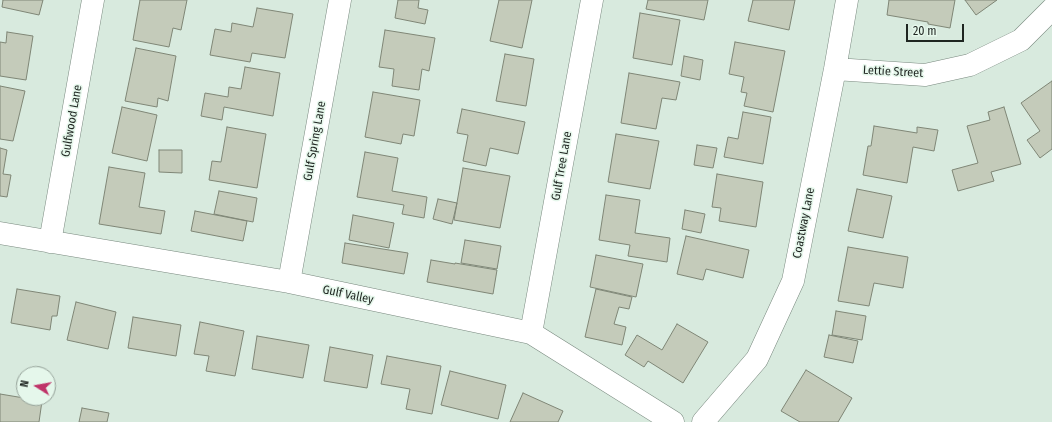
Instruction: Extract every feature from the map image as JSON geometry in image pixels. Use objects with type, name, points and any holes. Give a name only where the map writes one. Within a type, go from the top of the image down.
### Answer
[{"type":"street","name":"Gulfwood Lane","points":[[50,242],[93,0]]},
{"type":"street","name":"Gulf Spring Lane","points":[[289,282],[340,0]]},
{"type":"street","name":"Gulf Tree Lane","points":[[531,333],[592,0]]},
{"type":"street","name":"Coastway Lane","points":[[703,422],[757,359],[793,280],[835,69],[847,0]]},
{"type":"street","name":"Lettie Street","points":[[835,69],[924,75],[970,65],[1021,40],[1052,9]]},
{"type":"street","name":"Gulf Valley","points":[[0,233],[289,282],[531,333],[672,422]]},
{"type":"building","points":[[3,0],[43,0],[39,15],[2,7]]},
{"type":"building","points":[[140,0],[187,0],[181,30],[173,28],[169,47],[133,40]]},
{"type":"building","points":[[398,0],[419,0],[418,8],[428,10],[425,24],[395,18]]},
{"type":"building","points":[[499,0],[532,0],[522,48],[490,41]]},
{"type":"building","points":[[648,0],[708,0],[704,20],[646,9]]},
{"type":"building","points":[[753,0],[795,0],[789,30],[748,21]]},
{"type":"building","points":[[889,0],[955,0],[950,28],[928,24],[928,22],[887,15]]},
{"type":"building","points":[[965,0],[997,0],[976,15]]},
{"type":"building","points":[[257,8],[293,14],[285,58],[252,53],[250,62],[210,55],[215,29],[231,32],[232,23],[253,27]]},
{"type":"building","points":[[640,13],[680,20],[672,65],[633,58]]},
{"type":"building","points":[[385,30],[435,38],[429,71],[422,69],[419,90],[392,86],[394,69],[379,67]]},
{"type":"building","points":[[7,32],[33,36],[26,80],[0,76],[0,42],[6,43]]},
{"type":"building","points":[[735,42],[785,51],[773,112],[744,106],[747,93],[741,92],[744,77],[729,74]]},
{"type":"building","points":[[136,48],[176,56],[168,101],[158,98],[157,107],[125,101]]},
{"type":"building","points":[[505,54],[534,59],[526,106],[496,101]]},
{"type":"building","points":[[684,56],[703,60],[700,80],[681,76]]},
{"type":"building","points":[[245,67],[280,73],[273,116],[224,107],[222,120],[201,116],[205,93],[228,97],[229,87],[241,89]]},
{"type":"building","points":[[629,73],[680,82],[676,100],[662,98],[656,129],[621,123]]},
{"type":"building","points":[[1052,81],[1052,149],[1040,158],[1027,140],[1040,131],[1021,103]]},
{"type":"building","points":[[0,86],[25,91],[13,141],[0,139]]},
{"type":"building","points":[[373,92],[420,100],[414,136],[403,134],[401,144],[365,137]]},
{"type":"building","points":[[122,107],[157,115],[147,161],[112,153]]},
{"type":"building","points":[[1004,107],[1021,164],[991,172],[994,181],[958,191],[952,170],[978,163],[967,126],[990,120],[988,112]]},
{"type":"building","points":[[462,109],[525,122],[518,154],[490,148],[486,166],[463,161],[468,135],[457,133]]},
{"type":"building","points":[[743,112],[771,117],[763,164],[724,157],[728,137],[738,139]]},
{"type":"building","points":[[874,126],[917,133],[917,127],[938,130],[934,151],[913,147],[907,183],[863,175],[868,146],[871,146]]},
{"type":"building","points":[[227,127],[266,134],[257,188],[209,180],[212,161],[221,162]]},
{"type":"building","points":[[616,134],[659,141],[650,189],[608,182]]},
{"type":"building","points":[[697,145],[717,148],[713,168],[694,165]]},
{"type":"building","points":[[0,148],[7,150],[3,174],[11,175],[7,197],[0,196]]},
{"type":"building","points":[[159,150],[182,150],[182,173],[159,172]]},
{"type":"building","points":[[365,152],[398,158],[392,191],[427,197],[424,218],[402,214],[404,205],[357,197]]},
{"type":"building","points":[[109,167],[145,173],[139,207],[165,211],[161,234],[99,224]]},
{"type":"building","points":[[463,168],[510,176],[500,228],[454,220]]},
{"type":"building","points":[[717,174],[763,182],[756,227],[719,221],[721,208],[712,207]]},
{"type":"building","points":[[857,189],[892,196],[883,238],[848,231]]},
{"type":"building","points":[[219,191],[257,198],[253,222],[214,214]]},
{"type":"building","points":[[606,195],[640,200],[635,233],[670,238],[667,262],[628,256],[630,245],[599,240]]},
{"type":"building","points":[[438,199],[457,203],[452,224],[433,219]]},
{"type":"building","points":[[685,210],[705,214],[701,233],[682,229]]},
{"type":"building","points":[[195,211],[247,221],[243,241],[191,231]]},
{"type":"building","points":[[353,215],[394,223],[389,248],[349,240]]},
{"type":"building","points":[[686,236],[749,250],[743,278],[706,269],[703,280],[677,274]]},
{"type":"building","points":[[465,240],[501,246],[497,269],[461,263]]},
{"type":"building","points":[[345,243],[408,253],[404,274],[342,263]]},
{"type":"building","points":[[848,247],[908,257],[903,288],[874,283],[869,306],[838,301]]},
{"type":"building","points":[[596,255],[643,264],[636,297],[590,287]]},
{"type":"building","points":[[431,260],[497,270],[493,294],[427,282]]},
{"type":"building","points":[[17,289],[60,296],[57,316],[52,316],[50,330],[11,323]]},
{"type":"building","points":[[596,289],[632,297],[629,309],[619,307],[614,324],[626,327],[622,345],[585,337]]},
{"type":"building","points":[[76,302],[116,312],[108,349],[67,340]]},
{"type":"building","points":[[836,311],[866,316],[862,340],[832,335]]},
{"type":"building","points":[[133,317],[181,325],[176,356],[128,348]]},
{"type":"building","points":[[200,322],[244,331],[235,376],[206,371],[209,356],[194,354]]},
{"type":"building","points":[[677,324],[708,342],[683,383],[648,361],[644,367],[625,355],[637,335],[662,350]]},
{"type":"building","points":[[829,335],[858,341],[853,363],[824,357]]},
{"type":"building","points":[[257,336],[309,345],[303,378],[252,369]]},
{"type":"building","points":[[330,347],[373,355],[367,388],[324,381]]},
{"type":"building","points":[[387,356],[441,366],[432,414],[406,409],[410,389],[381,384]]},
{"type":"building","points":[[806,370],[852,398],[838,422],[800,422],[781,411]]},
{"type":"building","points":[[450,371],[506,385],[498,419],[441,405]]},
{"type":"building","points":[[523,393],[563,411],[558,422],[510,422]]},
{"type":"building","points":[[0,394],[16,397],[16,406],[41,406],[39,422],[0,422]]},
{"type":"building","points":[[82,408],[109,413],[107,422],[79,422]]}]
